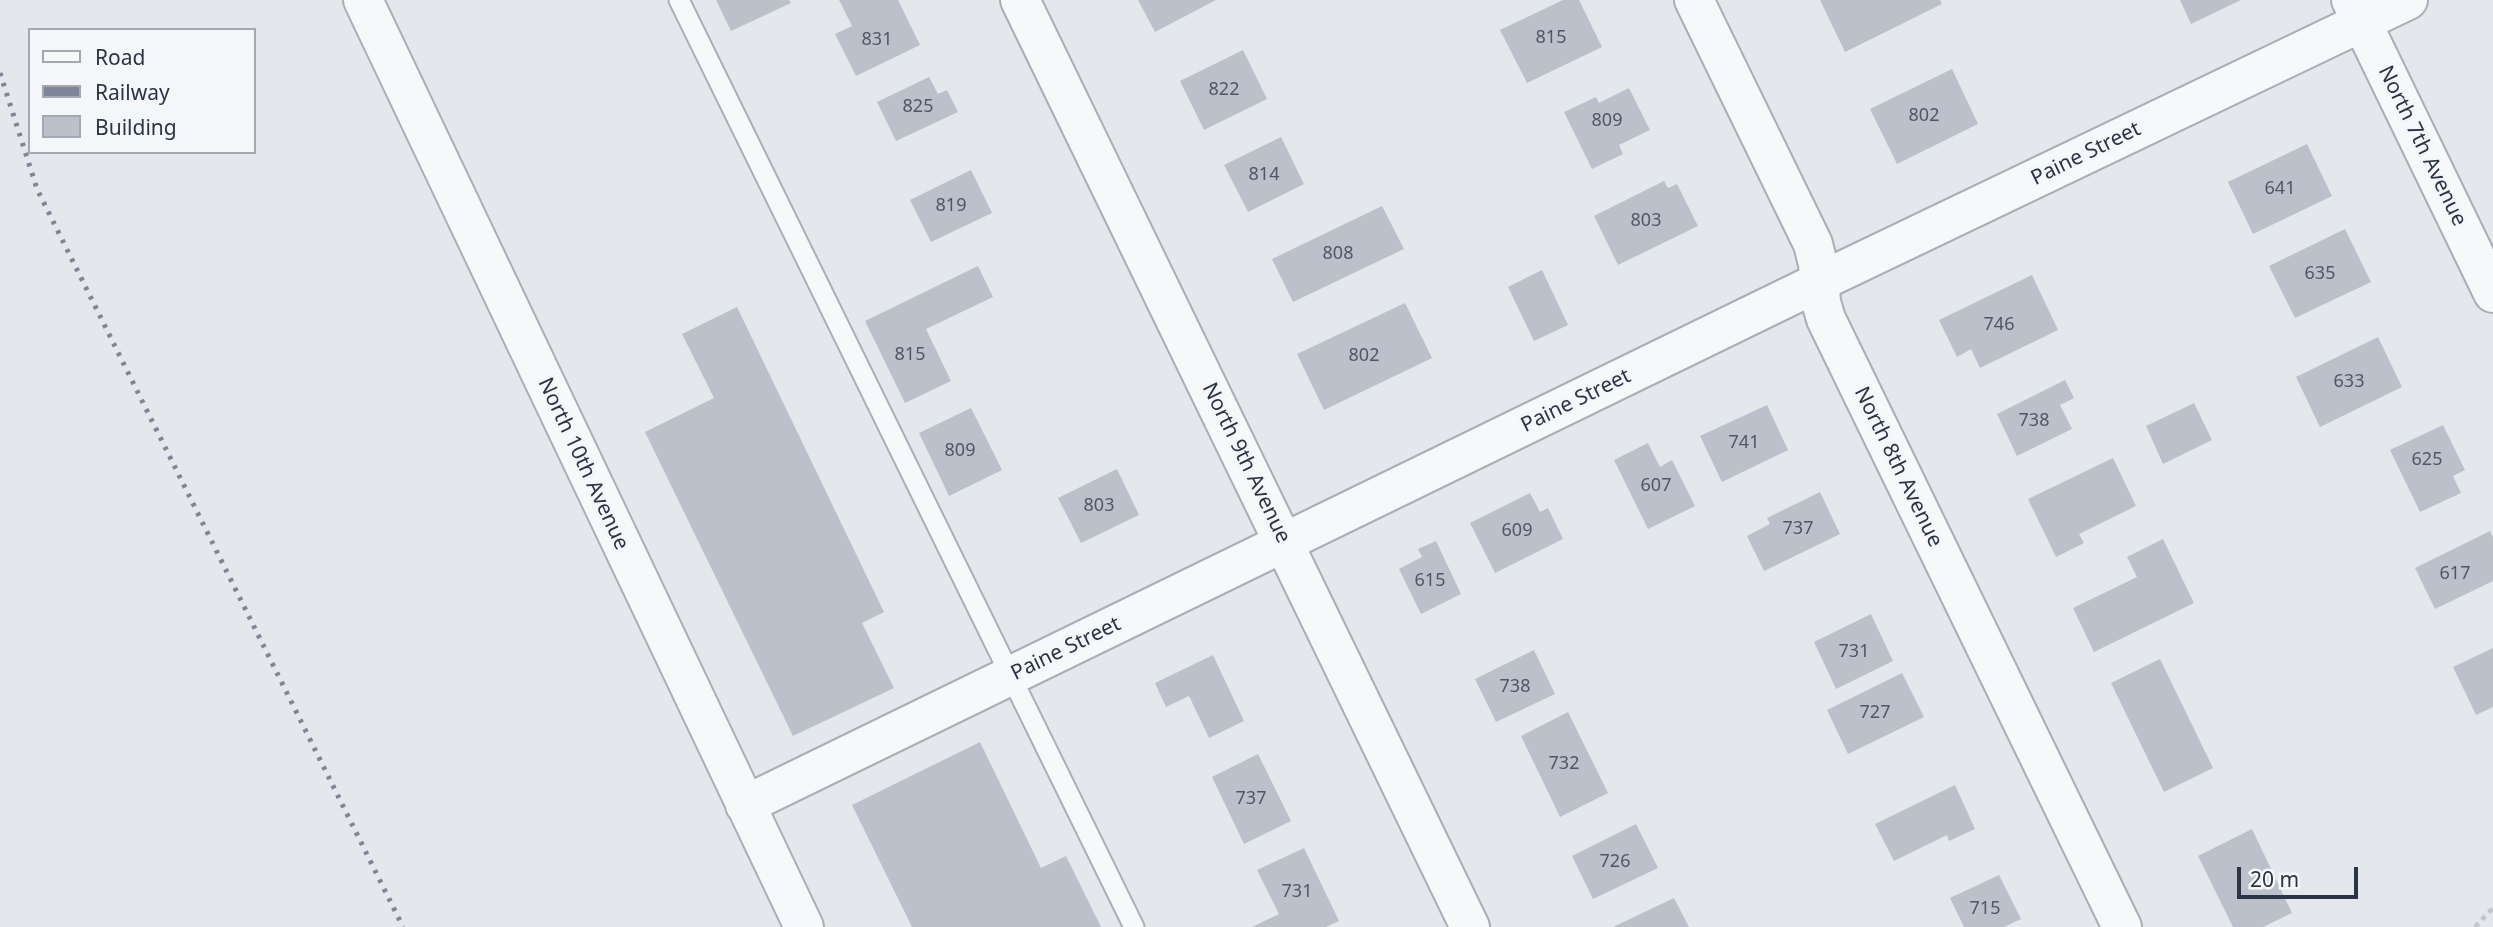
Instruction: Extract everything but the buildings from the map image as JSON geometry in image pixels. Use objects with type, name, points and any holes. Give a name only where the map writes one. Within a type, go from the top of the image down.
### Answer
[{"type":"street","name":"North 10th Avenue","points":[[363,0],[804,927]]},
{"type":"street","name":"North 9th Avenue","points":[[1020,0],[1470,927]]},
{"type":"street","name":"North 8th Avenue","points":[[1693,0],[1813,244],[1826,319],[2122,927]]},
{"type":"street","name":"Paine Street","points":[[745,805],[1819,282],[2356,11],[2408,0]]},
{"type":"street","name":"North 7th Avenue","points":[[2356,11],[2493,293]]},
{"type":"lane","points":[[679,0],[1134,927]]},
{"type":"path","points":[[2475,927],[2493,908]]},
{"type":"railway","points":[[0,73],[37,189],[403,927]]}]
